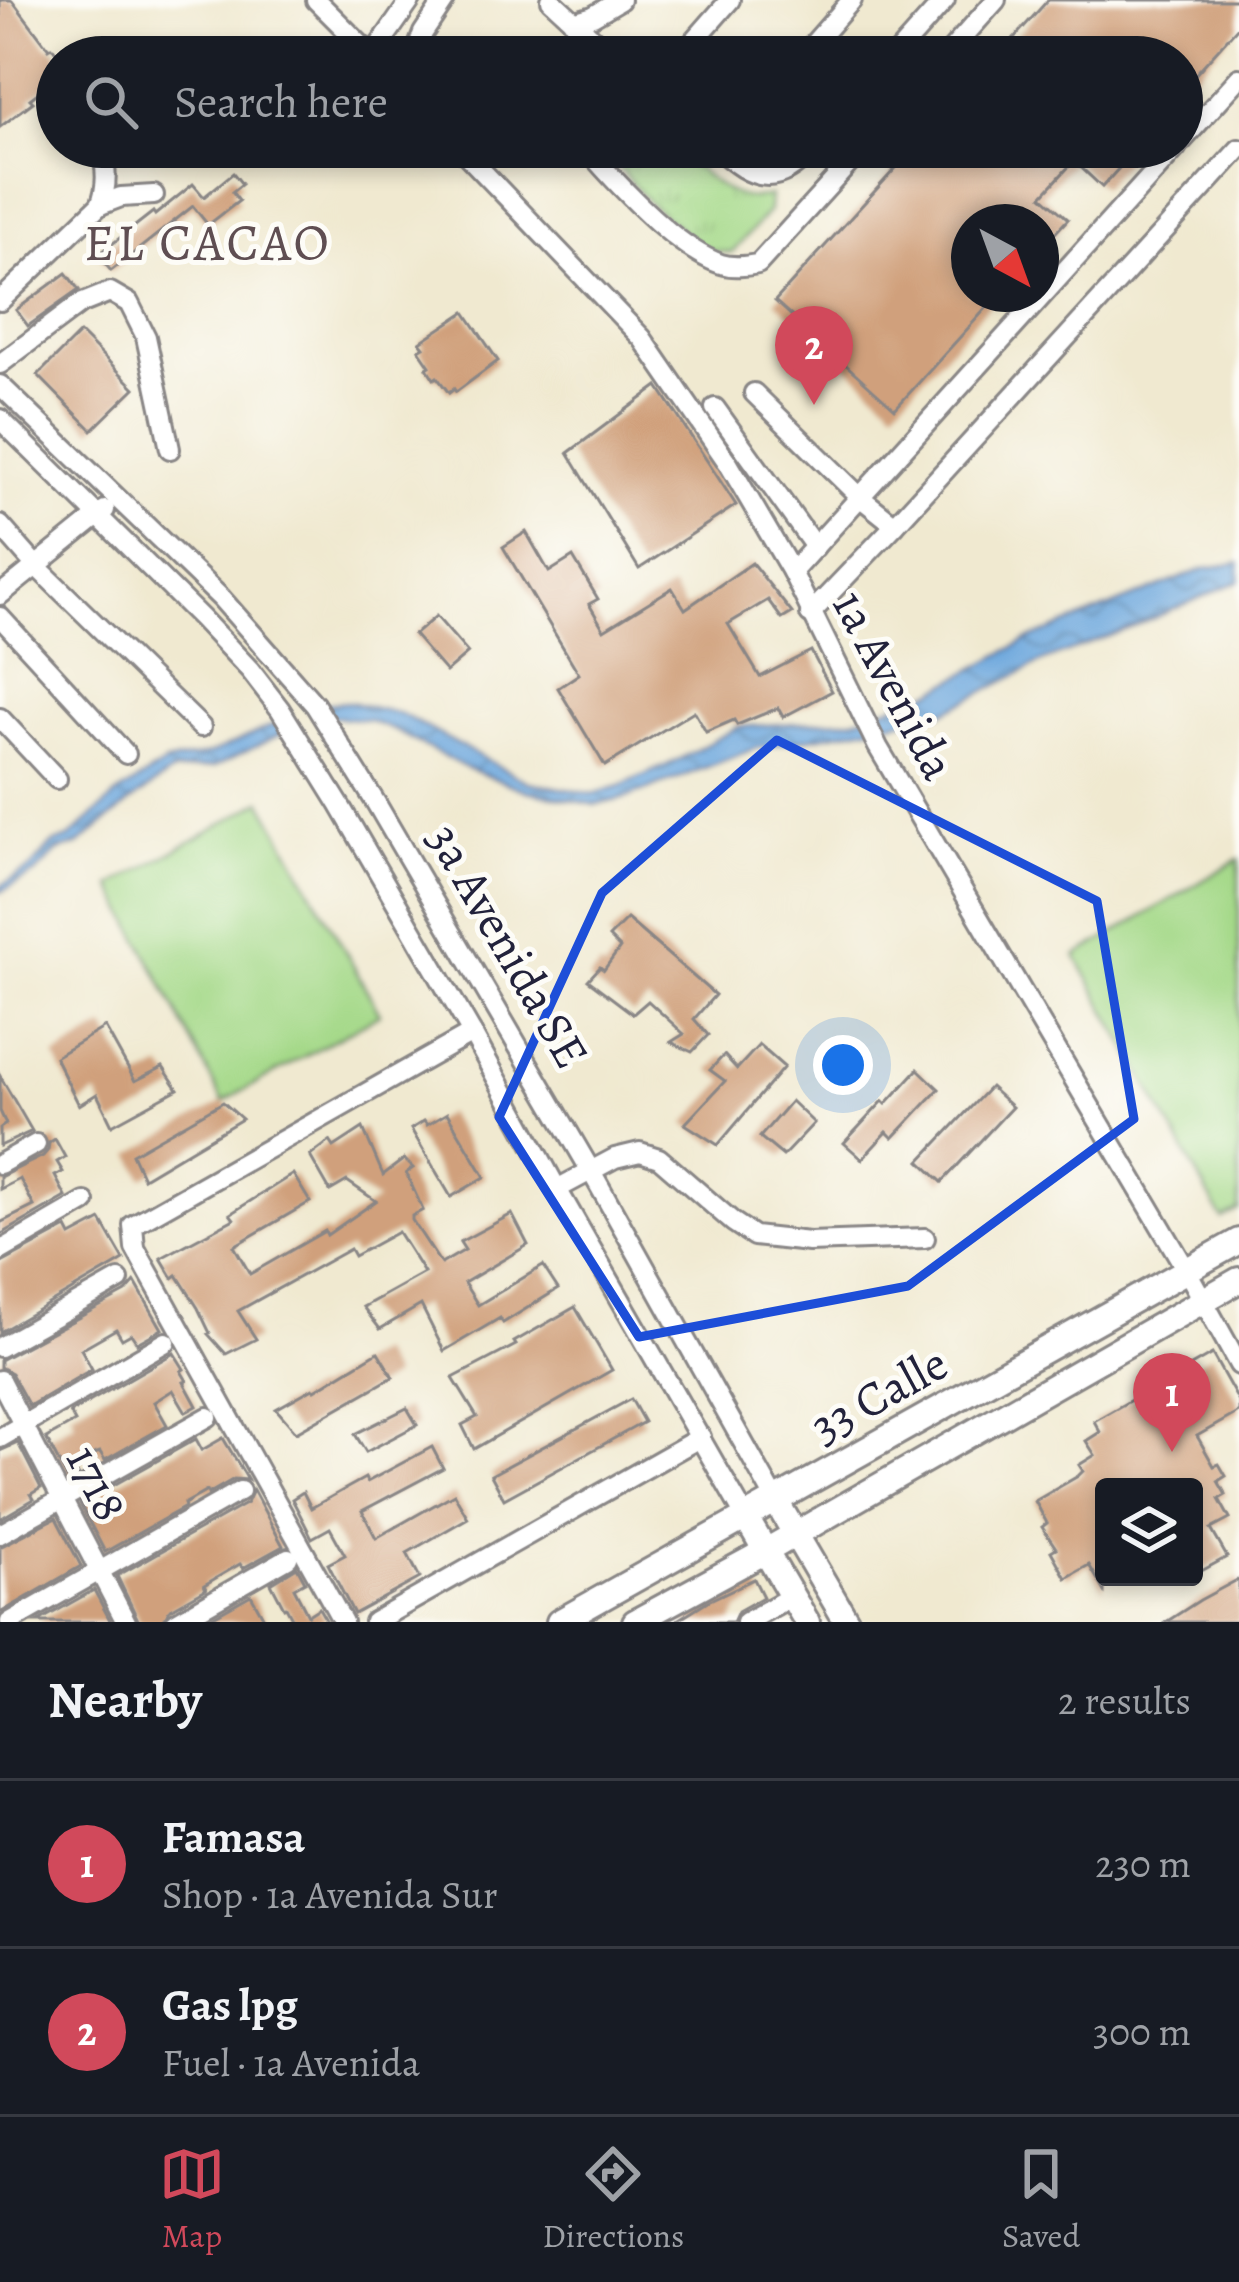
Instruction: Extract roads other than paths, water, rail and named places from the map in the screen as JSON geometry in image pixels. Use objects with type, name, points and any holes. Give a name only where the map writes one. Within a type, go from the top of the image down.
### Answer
[{"type":"main road","name":"33 Calle","points":[[559,1622],[1239,1241]]},
{"type":"main road","name":"33 Calle","points":[[635,1622],[1238,1284]]},
{"type":"main road","name":"3a Avenida SE","points":[[776,1501],[847,1622]]},
{"type":"main road","name":"3a Avenida SE","points":[[746,1517],[807,1622]]},
{"type":"street","points":[[316,0],[351,36]]},
{"type":"street","points":[[386,36],[411,0]]},
{"type":"street","points":[[422,36],[445,0]]},
{"type":"street","points":[[551,0],[589,36]]},
{"type":"street","points":[[573,22],[620,0]]},
{"type":"street","points":[[698,36],[730,0]]},
{"type":"street","points":[[820,36],[852,0]]},
{"type":"street","points":[[913,36],[945,0]]},
{"type":"street","points":[[964,36],[996,0]]},
{"type":"street","points":[[1203,118],[1239,78]]},
{"type":"street","points":[[811,614],[1239,148]]},
{"type":"street","points":[[0,301],[100,205],[106,191],[105,168]]},
{"type":"street","name":"1a Avenida","points":[[479,168],[641,338],[728,464],[792,572],[878,747],[1239,1365]]},
{"type":"street","points":[[604,168],[691,249],[723,265],[743,267],[758,264],[845,168]]},
{"type":"street","points":[[740,168],[768,176],[792,168]]},
{"type":"street","points":[[792,572],[1157,168]]},
{"type":"street","points":[[100,205],[121,197],[154,195]]},
{"type":"street","points":[[0,364],[80,304],[110,292],[129,303],[146,337],[170,449]]},
{"type":"street","name":"3a Avenida SE","points":[[0,385],[221,598],[315,705],[591,1171],[776,1501]]},
{"type":"street","points":[[754,393],[895,525]]},
{"type":"street","points":[[716,408],[815,547]]},
{"type":"street","name":"3a Avenida SE","points":[[0,419],[201,618],[280,709],[472,1033],[746,1517]]},
{"type":"street","points":[[0,595],[118,500]]},
{"type":"street","points":[[0,525],[201,727]]},
{"type":"street","points":[[0,616],[126,754]]},
{"type":"street","points":[[0,718],[57,779]]},
{"type":"street","points":[[343,1622],[135,1248],[133,1225],[472,1033]]},
{"type":"street","points":[[0,1163],[36,1144]]},
{"type":"street","points":[[557,1189],[615,1158],[640,1152],[659,1158],[754,1236],[809,1242],[925,1238]]},
{"type":"street","points":[[0,1251],[85,1202]]},
{"type":"street","points":[[0,1347],[119,1280]]},
{"type":"street","points":[[0,1438],[166,1342]]},
{"type":"street","name":"1718","points":[[0,1380],[126,1622]]},
{"type":"street","points":[[0,1534],[208,1417]]},
{"type":"street","points":[[374,1622],[701,1437]]},
{"type":"street","points":[[10,1622],[240,1491]]},
{"type":"street","points":[[176,1622],[288,1558]]},
{"type":"street","points":[[746,1622],[792,1596]]},
{"type":"water","points":[[1239,563],[1239,581],[1046,660],[942,713],[756,748],[596,805],[527,791],[466,768],[368,720],[321,716],[323,704],[349,702],[401,714],[528,782],[593,794],[680,759],[738,727],[855,719],[933,691],[1027,640],[1206,568]]},
{"type":"water","points":[[277,723],[284,726],[283,733],[214,767],[172,772],[78,845],[58,851],[36,873],[0,892],[0,886],[31,868],[52,844],[69,838],[118,794],[166,763],[210,754]]},
{"type":"place","name":"Gas lpg","points":[[814,405]]},
{"type":"place","name":"Famasa","points":[[1172,1452]]},
{"type":"district","name":"EL CACAO","points":[[208,243]]}]
